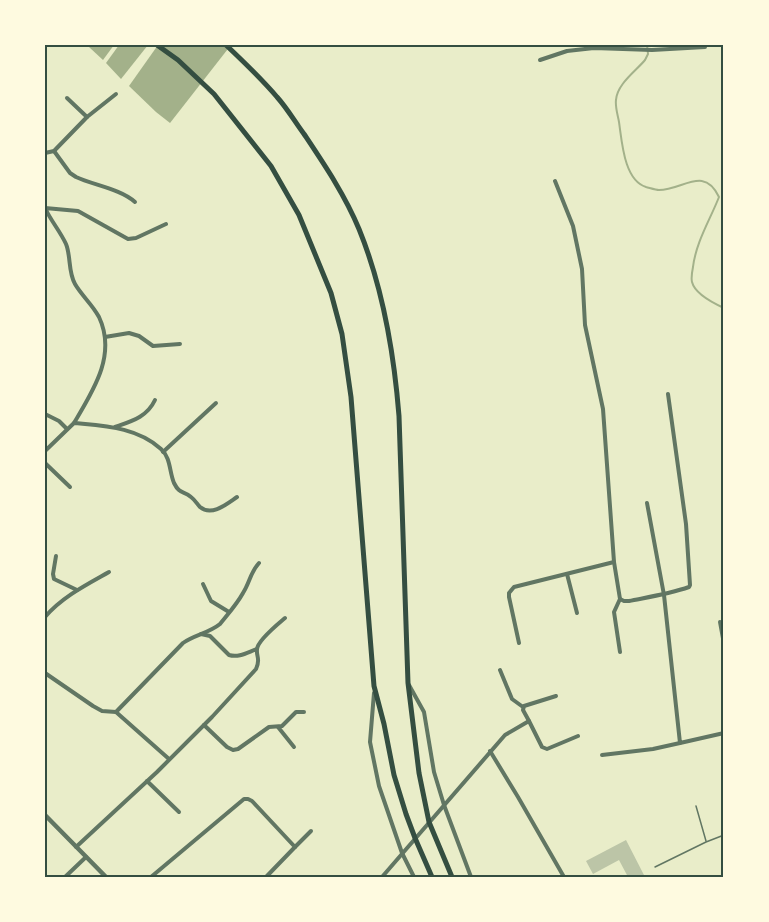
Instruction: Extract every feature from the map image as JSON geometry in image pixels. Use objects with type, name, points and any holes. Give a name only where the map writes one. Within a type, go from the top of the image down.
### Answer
[{"type":"main road","points":[[157,45],[178,60],[214,94],[271,166],[299,215],[331,293],[342,334],[351,397],[374,686],[394,775],[415,838],[432,877]]},
{"type":"main road","points":[[226,45],[279,98],[315,150],[342,194],[359,228],[372,269],[390,339],[396,379],[408,683],[419,773],[429,822],[452,877]]},
{"type":"street","points":[[540,60],[567,51],[594,48],[652,50],[705,47],[705,45]]},
{"type":"street","points":[[45,153],[54,151],[87,117],[116,94]]},
{"type":"street","points":[[67,98],[87,117]]},
{"type":"street","points":[[54,151],[76,177],[121,193],[135,202]]},
{"type":"street","points":[[555,181],[573,226],[582,269],[585,325],[603,409],[614,562],[621,599],[614,612],[620,652]]},
{"type":"street","points":[[45,451],[74,423],[95,387],[106,354],[105,337],[99,318],[91,303],[75,285],[66,244],[45,208],[78,211],[128,239],[136,238],[166,224]]},
{"type":"street","points":[[105,337],[129,333],[139,336],[153,346],[180,344]]},
{"type":"street","points":[[621,599],[629,601],[664,595],[689,587],[686,524],[668,394]]},
{"type":"street","points":[[114,428],[141,418],[155,400]]},
{"type":"street","points":[[163,452],[216,403]]},
{"type":"street","points":[[45,414],[59,421],[67,429]]},
{"type":"street","points":[[74,423],[114,428],[137,434],[157,446],[168,461],[178,489],[191,497],[201,508],[212,510],[221,508],[237,496]]},
{"type":"street","points":[[45,463],[70,487]]},
{"type":"street","points":[[647,503],[664,595],[680,743]]},
{"type":"street","points":[[56,556],[52,574],[54,579],[78,590]]},
{"type":"street","points":[[519,643],[509,597],[514,587],[614,562]]},
{"type":"street","points":[[116,712],[183,643],[216,627],[243,593],[253,570],[259,563]]},
{"type":"street","points":[[45,617],[57,604],[109,572]]},
{"type":"street","points":[[567,574],[577,613]]},
{"type":"street","points":[[203,584],[208,598],[229,612]]},
{"type":"street","points":[[76,847],[170,759],[256,669],[259,660],[258,644],[285,618]]},
{"type":"street","points":[[720,622],[724,644]]},
{"type":"street","points":[[201,634],[210,636],[229,655],[238,656],[257,649]]},
{"type":"street","points":[[500,670],[512,699],[523,707],[544,748],[550,749],[578,736]]},
{"type":"street","points":[[45,673],[102,711],[116,712],[170,759]]},
{"type":"street","points":[[408,683],[424,712],[434,772],[471,877]]},
{"type":"street","points":[[374,686],[370,742],[379,786],[402,853],[414,877]]},
{"type":"street","points":[[523,707],[556,696]]},
{"type":"street","points":[[204,725],[226,747],[233,750],[238,749],[269,726],[282,726],[296,712],[304,712]]},
{"type":"street","points":[[382,877],[505,735],[529,721]]},
{"type":"street","points":[[278,727],[294,747]]},
{"type":"street","points":[[602,755],[653,749],[724,733]]},
{"type":"street","points":[[490,751],[564,877]]},
{"type":"street","points":[[147,781],[179,812]]},
{"type":"street","points":[[151,877],[244,799],[252,801],[295,847]]},
{"type":"street","points":[[45,815],[106,877]]},
{"type":"street","points":[[266,877],[311,831]]},
{"type":"street","points":[[65,877],[87,857]]},
{"type":"lane","points":[[696,806],[706,842]]},
{"type":"lane","points":[[655,867],[724,835]]},
{"type":"shaded area","points":[[91,45],[114,45],[103,60],[89,47]]},
{"type":"shaded area","points":[[119,45],[148,45],[121,79],[106,63]]},
{"type":"shaded area","points":[[158,45],[231,45],[170,123],[129,86]]},
{"type":"building","points":[[626,840],[645,877],[628,877],[619,860],[593,874],[586,861]]},
{"type":"waterway","points":[[647,45],[648,54],[645,60],[623,83],[617,94],[616,108],[625,159],[633,177],[646,187],[658,190],[668,189],[700,181],[707,182],[719,197],[697,249],[692,280],[701,294],[724,308]]}]
